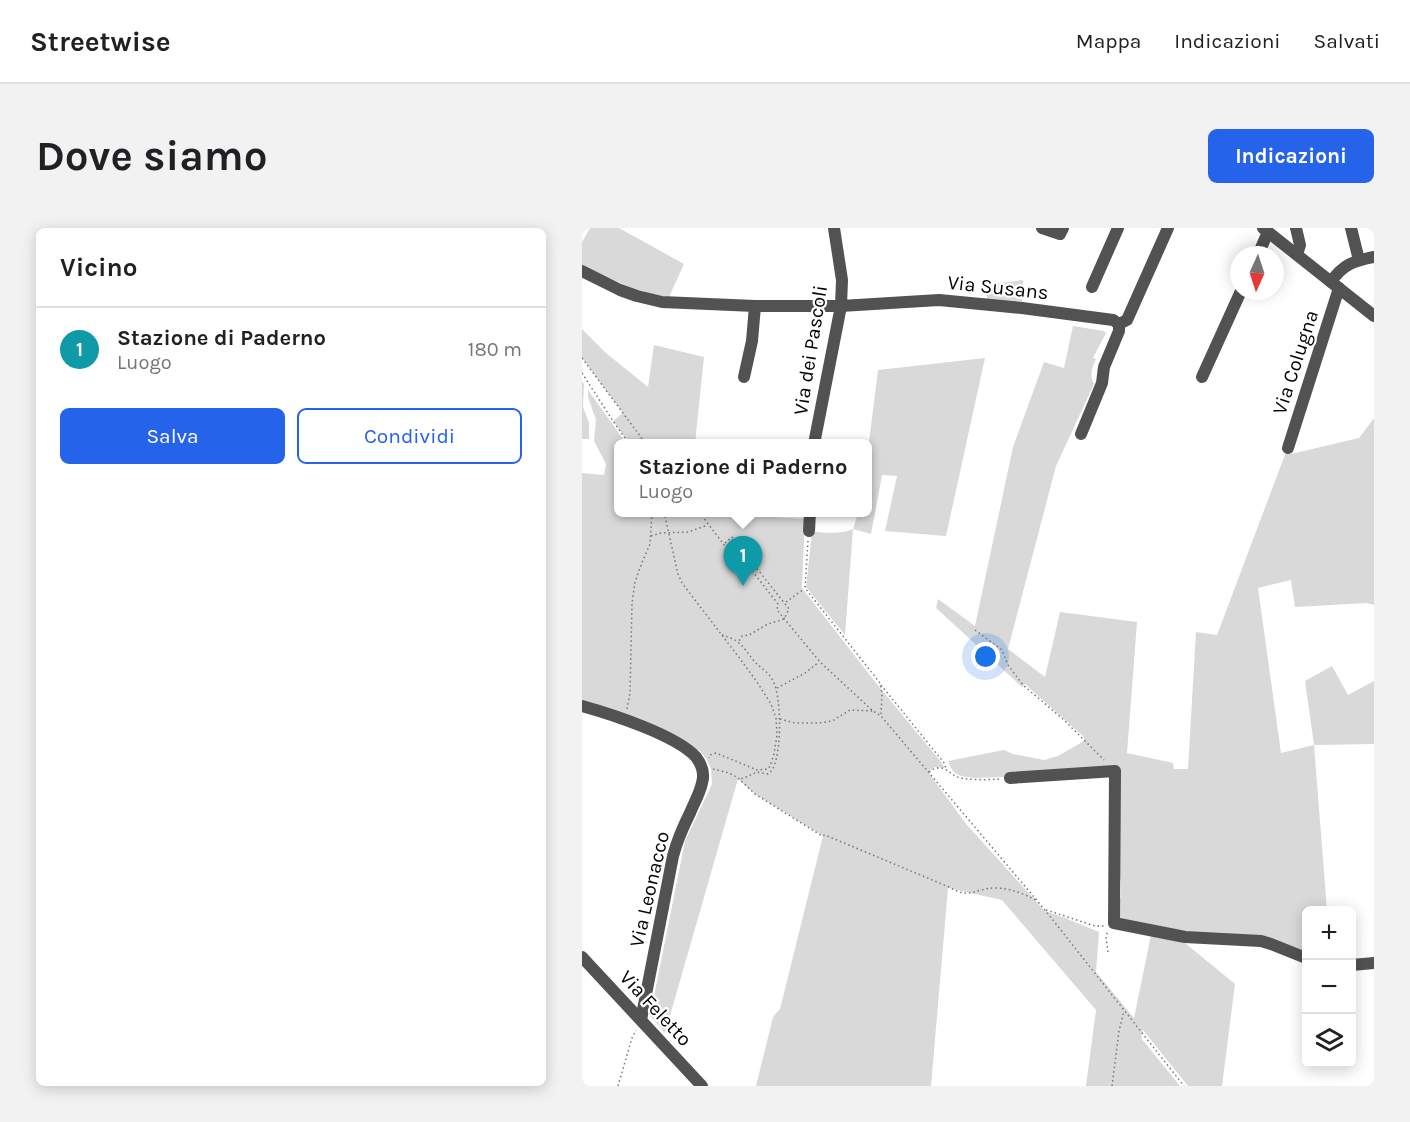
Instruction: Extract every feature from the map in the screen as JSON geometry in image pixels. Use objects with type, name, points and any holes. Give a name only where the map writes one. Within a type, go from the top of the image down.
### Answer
[{"type":"street","name":"Via dei Pascoli","points":[[815,439],[841,306],[842,279],[834,228]]},
{"type":"street","points":[[1042,228],[1060,234],[1063,228]]},
{"type":"street","points":[[1092,287],[1118,228]]},
{"type":"street","points":[[1081,434],[1102,383],[1104,367],[1119,331],[1119,324],[1127,320],[1168,228]]},
{"type":"street","points":[[1296,228],[1300,245],[1297,254]]},
{"type":"street","points":[[1351,228],[1359,260]]},
{"type":"street","points":[[1261,246],[1266,230],[1374,316]]},
{"type":"street","points":[[1335,285],[1337,272],[1345,266],[1374,257]]},
{"type":"street","name":"Via Susans","points":[[582,271],[620,290],[649,299],[682,304],[841,306],[939,300],[1113,320],[1119,324]]},
{"type":"street","name":"Via Colugna","points":[[1288,448],[1335,285]]},
{"type":"street","points":[[1202,377],[1237,300]]},
{"type":"street","points":[[744,377],[752,341],[755,306]]},
{"type":"street","points":[[808,531],[810,517]]},
{"type":"street","points":[[582,706],[623,719],[676,743],[707,769]]},
{"type":"street","name":"Via Leonacco","points":[[640,1024],[673,856],[678,838],[707,769]]},
{"type":"street","points":[[1010,778],[1116,771],[1114,923],[1185,937],[1261,941],[1302,956]]},
{"type":"street","name":"Via Feletto","points":[[582,957],[640,1024],[702,1086]]},
{"type":"street","points":[[1356,965],[1374,963]]},
{"type":"path","points":[[582,358],[642,439]]},
{"type":"path","points":[[582,373],[626,439]]},
{"type":"path","points":[[623,719],[630,693],[632,603],[635,582],[650,544],[652,517]]},
{"type":"path","points":[[665,517],[682,583],[758,682],[771,704],[776,718],[776,747],[772,763]]},
{"type":"path","points":[[703,517],[725,546],[736,550],[778,604],[777,610],[819,662],[881,716],[929,772],[1045,910],[1184,1086]]},
{"type":"path","points":[[651,536],[688,532],[709,524]]},
{"type":"path","points":[[808,531],[804,588],[945,764],[946,770]]},
{"type":"path","points":[[724,543],[732,537],[789,609],[784,619],[768,624],[750,635],[742,636],[738,642]]},
{"type":"path","points":[[785,603],[804,588]]},
{"type":"path","points":[[975,630],[1002,650],[1008,665],[1023,685],[1064,720],[1116,771]]},
{"type":"path","points":[[722,634],[738,642],[772,678],[777,688],[778,750],[773,770],[768,774],[757,772],[744,778],[738,778]]},
{"type":"path","points":[[777,688],[805,673],[819,662]]},
{"type":"path","points":[[880,683],[881,716]]},
{"type":"path","points":[[779,718],[795,723],[819,723],[832,721],[850,710],[873,711]]},
{"type":"path","points":[[711,755],[716,753],[757,770],[768,769],[778,750]]},
{"type":"path","points":[[929,772],[935,768],[946,770],[957,778],[1010,778]]},
{"type":"path","points":[[707,769],[729,773],[738,778],[755,794],[822,836],[825,835],[955,891],[972,893],[996,888],[1021,893],[1037,901]]},
{"type":"path","points":[[1045,910],[1095,926],[1114,923]]},
{"type":"path","points":[[1108,952],[1106,937],[1108,929],[1114,923]]},
{"type":"path","points":[[1112,1086],[1124,1010]]},
{"type":"path","points":[[618,1086],[632,1038],[640,1024]]},
{"type":"shaded area","points":[[590,228],[619,228],[684,264],[669,297],[635,289],[582,265],[582,242]]},
{"type":"shaded area","points":[[1023,280],[1022,304],[987,300],[986,285]]},
{"type":"shaded area","points":[[1073,326],[1106,333],[1093,358],[1096,359],[1091,375],[1094,384],[1056,466],[1008,649],[1045,677],[1060,612],[1137,622],[1127,753],[1173,763],[1174,769],[1188,769],[1196,632],[1217,635],[1286,452],[1291,454],[1359,438],[1374,418],[1374,605],[1367,603],[1295,607],[1291,580],[1258,588],[1281,753],[1314,745],[1327,906],[1302,906],[1302,954],[1126,922],[1120,918],[1117,900],[1121,898],[1121,881],[1118,874],[1119,773],[975,778],[955,773],[950,766],[948,761],[1004,750],[1044,760],[1058,756],[1084,741],[1084,737],[1025,684],[1022,687],[936,608],[938,599],[975,626],[1013,447],[1044,362],[1064,368]]},
{"type":"shaded area","points":[[582,329],[606,353],[648,387],[654,345],[704,357],[695,439],[626,439],[613,421],[623,413],[582,358]]},
{"type":"shaded area","points":[[985,358],[946,536],[885,531],[897,476],[882,475],[871,534],[853,529],[857,517],[872,517],[872,439],[869,439],[878,370]]},
{"type":"shaded area","points":[[582,381],[584,384],[583,407],[589,423],[589,439],[582,439]]},
{"type":"shaded area","points":[[588,390],[623,439],[614,439],[614,517],[805,519],[802,588],[941,762],[945,768],[935,767],[928,772],[967,825],[1045,911],[1099,932],[1096,972],[1134,1018],[1151,935],[1185,943],[1235,984],[1222,1086],[1188,1086],[1143,1030],[1141,1038],[1180,1086],[1086,1086],[1096,1010],[1002,900],[948,888],[931,1086],[756,1086],[773,1017],[780,1009],[823,836],[755,794],[738,779],[665,1033],[650,1016],[685,841],[712,784],[711,769],[700,751],[690,746],[582,706],[582,473],[604,475],[606,464],[594,441],[596,420],[588,397]]},
{"type":"shaded area","points":[[853,529],[845,635],[806,587],[812,532],[838,533]]},
{"type":"shaded area","points":[[1332,666],[1348,695],[1374,681],[1374,744],[1314,745],[1305,681]]},
{"type":"place","name":"Stazione di Paderno","points":[[743,586]]}]
